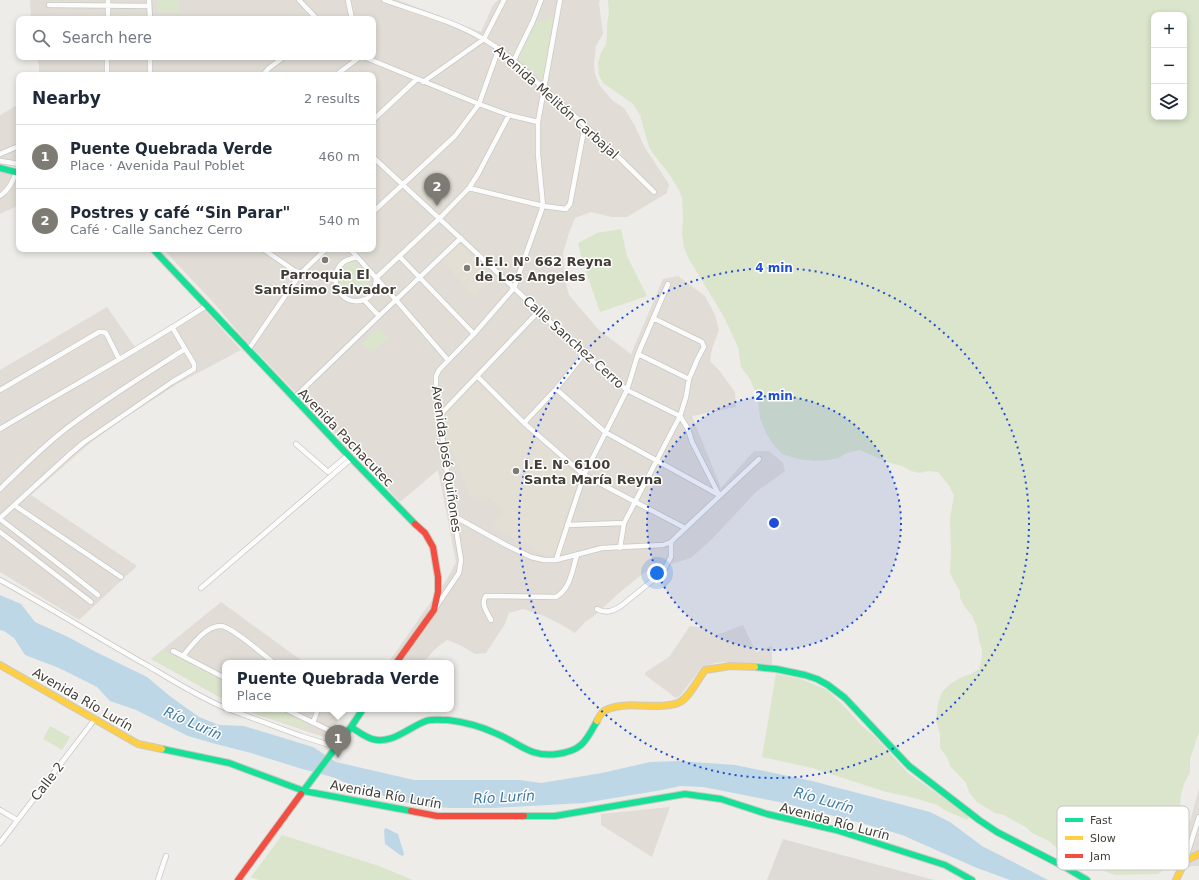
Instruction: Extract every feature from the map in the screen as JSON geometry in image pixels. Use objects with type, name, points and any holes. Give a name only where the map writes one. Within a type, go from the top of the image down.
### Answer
[{"type":"main road","points":[[0,168],[16,172]]},
{"type":"main road","name":"Avenida Pachacutec","points":[[156,252],[350,457],[425,533],[433,547],[437,565],[438,592],[434,610],[398,660]]},
{"type":"main road","name":"Avenida Río Lurín","points":[[0,664],[138,744],[229,763],[306,788],[437,816],[555,816],[685,794],[721,799],[767,814],[836,830],[945,865],[972,880]]},
{"type":"main road","points":[[350,727],[372,739],[383,740],[399,735],[420,723],[434,720],[448,720],[495,733],[526,750],[540,754],[558,754],[572,750],[583,744],[604,711],[617,707],[665,706],[678,704],[686,698],[705,670],[730,666],[792,672],[817,680],[833,688],[845,698],[908,766],[997,832],[1057,863]]},
{"type":"main road","points":[[238,880],[361,712]]},
{"type":"main road","points":[[1189,859],[1199,854]]},
{"type":"main road","points":[[1070,870],[1087,880]]},
{"type":"main road","points":[[1176,880],[1181,870]]},
{"type":"street","points":[[108,0],[108,16]]},
{"type":"street","points":[[149,0],[150,16]]},
{"type":"street","points":[[300,0],[314,16]]},
{"type":"street","points":[[348,0],[351,16]]},
{"type":"street","name":"Avenida Melitón Carbajal","points":[[384,0],[458,25],[499,48],[514,60],[654,192]]},
{"type":"street","points":[[424,82],[484,39],[504,0]]},
{"type":"street","points":[[514,60],[533,21],[541,0]]},
{"type":"street","name":"Avenida José Quiñones","points":[[434,610],[455,579],[461,567],[462,560],[447,473],[436,388],[436,376],[439,370],[474,334],[514,288],[543,206],[538,154],[538,122],[560,0]]},
{"type":"street","points":[[49,5],[149,6]]},
{"type":"street","points":[[376,209],[455,136],[479,104],[499,48]]},
{"type":"street","points":[[107,60],[107,72]]},
{"type":"street","points":[[150,60],[150,72]]},
{"type":"street","points":[[266,72],[280,60]]},
{"type":"street","points":[[340,72],[356,60]]},
{"type":"street","points":[[371,60],[479,104],[509,115],[538,122]]},
{"type":"street","points":[[376,117],[417,79]]},
{"type":"street","points":[[357,257],[345,261],[340,266],[336,273],[335,280],[339,293],[344,298],[357,302],[370,297],[373,293],[376,278],[440,219],[469,188],[509,115]]},
{"type":"street","points":[[469,188],[543,206],[566,209],[570,204],[585,126]]},
{"type":"street","points":[[0,154],[16,147]]},
{"type":"street","points":[[0,161],[16,164]]},
{"type":"street","name":"Calle Sanchez Cerro","points":[[376,161],[403,184],[584,354],[627,390],[680,416]]},
{"type":"street","points":[[0,196],[7,191],[16,176]]},
{"type":"street","points":[[294,398],[461,238]]},
{"type":"street","points":[[268,252],[301,273],[335,280]]},
{"type":"street","points":[[248,350],[301,273],[323,252]]},
{"type":"street","points":[[353,252],[448,360]]},
{"type":"street","points":[[399,256],[474,334]]},
{"type":"street","points":[[556,560],[584,476],[627,390],[638,354],[668,284]]},
{"type":"street","points":[[364,300],[379,316]]},
{"type":"street","points":[[0,429],[206,306]]},
{"type":"street","points":[[440,415],[539,311]]},
{"type":"street","points":[[620,548],[624,523],[680,416],[686,397],[689,379],[704,347],[702,342],[653,318]]},
{"type":"street","points":[[98,595],[0,518],[83,443],[172,382],[194,369],[194,364],[172,327]]},
{"type":"street","points":[[0,390],[99,332],[106,333],[119,359]]},
{"type":"street","points":[[0,489],[44,447],[70,426],[125,387],[185,349]]},
{"type":"street","points":[[524,423],[556,389],[584,354]]},
{"type":"street","points":[[638,354],[689,379]]},
{"type":"street","points":[[477,376],[524,423],[584,476],[685,528]]},
{"type":"street","points":[[556,389],[606,432],[719,495]]},
{"type":"street","points":[[680,416],[688,429],[692,442],[719,495]]},
{"type":"street","points":[[296,444],[328,472],[350,457]]},
{"type":"street","points":[[201,588],[350,457]]},
{"type":"street","points":[[454,516],[506,545],[531,557],[544,560],[556,560],[602,548],[663,545],[671,542],[719,495],[759,459]]},
{"type":"street","points":[[14,505],[121,577]]},
{"type":"street","points":[[567,525],[624,523]]},
{"type":"street","points":[[0,532],[91,602]]},
{"type":"street","points":[[597,609],[606,612],[614,611],[664,572],[671,557],[671,542]]},
{"type":"street","points":[[491,620],[483,602],[486,596],[556,598],[562,594],[569,584],[576,555]]},
{"type":"street","points":[[0,580],[189,690],[222,707]]},
{"type":"street","points":[[183,656],[208,630],[222,626],[235,633],[270,660]]},
{"type":"street","points":[[174,651],[222,676]]},
{"type":"street","points":[[236,712],[334,749]]},
{"type":"street","points":[[291,712],[343,737]]},
{"type":"street","points":[[314,723],[317,712]]},
{"type":"street","name":"Calle 2","points":[[0,843],[95,719]]},
{"type":"street","points":[[0,810],[17,820]]},
{"type":"street","points":[[1189,848],[1199,817]]},
{"type":"street","points":[[158,880],[166,856]]},
{"type":"shaded area","points":[[30,0],[398,0],[481,32],[493,5],[498,0],[600,0],[599,3],[603,34],[596,46],[594,65],[595,74],[600,86],[612,100],[624,108],[634,124],[645,148],[669,184],[667,193],[627,217],[612,217],[591,212],[575,218],[563,253],[565,280],[569,295],[599,330],[631,354],[663,279],[678,276],[705,296],[715,315],[719,330],[712,349],[710,361],[719,370],[735,392],[736,407],[692,416],[721,488],[754,451],[769,451],[783,463],[785,471],[756,492],[712,539],[691,558],[645,572],[593,617],[585,622],[575,633],[544,616],[523,609],[509,613],[505,624],[486,653],[475,654],[460,645],[447,640],[434,650],[426,660],[390,660],[447,579],[456,562],[438,470],[400,502],[246,341],[213,302],[166,252],[376,252],[376,72],[39,72],[38,60],[376,60],[376,16],[31,16]]},
{"type":"shaded area","points":[[16,106],[16,167],[0,164],[0,115]]},
{"type":"shaded area","points":[[0,171],[16,177],[16,206],[0,214]]},
{"type":"shaded area","name":"I.E.I. N° 662 Reyna de Los Angeles","points":[[458,243],[493,276],[475,296],[441,260]]},
{"type":"shaded area","points":[[201,306],[241,350],[179,383],[126,417],[90,443],[31,495],[137,566],[79,620],[0,572],[0,370],[107,307],[135,347]]},
{"type":"shaded area","name":"I.E. N° 6100 Santa María Reyna","points":[[476,383],[478,383],[480,392],[485,390],[525,426],[566,467],[580,476],[565,517],[556,549],[552,556],[538,552],[529,545],[494,527],[497,519],[504,512],[490,498],[474,501],[472,499],[454,454],[448,447],[444,417]]},
{"type":"shaded area","points":[[221,602],[301,660],[222,660],[222,698],[151,659]]},
{"type":"shaded area","points":[[743,625],[756,652],[772,646],[772,664],[758,665],[724,662],[715,663],[701,668],[680,696],[676,698],[645,675],[647,671],[669,657],[690,626],[706,628],[709,633],[715,635]]},
{"type":"shaded area","points":[[252,712],[339,712],[341,717],[329,735],[326,733],[324,737]]},
{"type":"shaded area","points":[[1199,789],[1199,866],[1189,867],[1189,824]]},
{"type":"shaded area","points":[[670,807],[652,857],[601,825],[601,814]]},
{"type":"shaded area","points":[[783,839],[934,880],[767,880]]},
{"type":"green space","points":[[157,0],[180,0],[180,13],[157,12]]},
{"type":"green space","points":[[608,0],[1199,0],[1199,732],[1190,759],[1190,772],[1184,784],[1180,806],[1057,806],[1057,848],[1049,841],[1032,833],[1027,828],[1004,815],[995,813],[977,802],[969,792],[966,783],[950,766],[947,757],[940,748],[940,734],[936,720],[938,703],[942,692],[950,684],[979,669],[982,657],[977,627],[972,616],[960,598],[960,591],[950,573],[950,518],[954,496],[950,487],[938,472],[928,471],[919,473],[911,471],[860,450],[850,452],[839,458],[815,461],[798,459],[782,454],[772,443],[760,418],[758,399],[750,379],[741,367],[738,347],[724,317],[684,248],[682,233],[682,198],[679,190],[649,147],[640,115],[633,104],[603,83],[599,75],[598,63],[606,44],[609,13]]},
{"type":"green space","points":[[553,16],[544,79],[542,79],[517,58],[537,20],[543,21]]},
{"type":"green space","points":[[621,229],[627,256],[647,296],[600,312],[583,263],[578,243],[597,233]]},
{"type":"green space","points":[[348,262],[354,262],[370,278],[366,289],[357,295],[344,292],[338,276],[341,269]]},
{"type":"green space","points":[[379,327],[388,337],[371,353],[362,343]]},
{"type":"green space","points":[[162,650],[222,679],[222,698],[152,659]]},
{"type":"green space","points":[[776,674],[801,679],[827,690],[860,724],[875,737],[908,773],[969,816],[967,820],[937,805],[918,799],[883,791],[812,768],[762,757]]},
{"type":"green space","points":[[252,712],[285,712],[308,724],[306,729]]},
{"type":"green space","points":[[50,726],[70,737],[62,750],[43,739]]},
{"type":"green space","points":[[282,835],[379,866],[413,880],[259,880],[251,877]]},
{"type":"green space","points":[[1101,870],[1163,870],[1158,874],[1115,875]]},
{"type":"water","name":"Río Lurín","points":[[0,595],[21,604],[35,622],[147,677],[171,697],[199,717],[219,725],[244,726],[313,747],[336,762],[414,780],[520,780],[541,783],[602,773],[650,762],[679,761],[735,765],[812,781],[930,812],[950,822],[982,846],[1048,880],[1010,880],[977,868],[902,835],[779,802],[703,787],[680,786],[584,803],[492,808],[419,806],[363,790],[332,777],[188,736],[136,710],[110,701],[97,687],[59,668],[25,655],[14,638],[0,630]]},
{"type":"water","points":[[386,828],[398,834],[404,854],[403,856],[385,844],[384,830]]},
{"type":"traffic: fast","points":[[0,168],[16,172]]},
{"type":"traffic: fast","points":[[156,252],[415,524]]},
{"type":"traffic: fast","points":[[755,667],[776,669],[805,675],[828,685],[845,698],[909,766],[979,820],[997,832],[1057,863]]},
{"type":"traffic: fast","points":[[351,727],[361,712]]},
{"type":"traffic: fast","points":[[301,794],[351,727],[372,739],[386,740],[426,721],[448,720],[484,728],[524,748],[539,754],[548,755],[565,753],[578,748],[590,734],[597,721]]},
{"type":"traffic: fast","points":[[162,749],[229,763],[304,791],[411,811]]},
{"type":"traffic: fast","points":[[524,816],[555,816],[685,794],[721,799],[767,814],[836,830],[945,865],[972,880]]},
{"type":"traffic: fast","points":[[1070,870],[1087,880]]},
{"type":"traffic: slow","points":[[0,665],[138,744],[162,749]]},
{"type":"traffic: slow","points":[[597,721],[604,711],[612,708],[631,705],[660,706],[678,703],[689,694],[705,670],[731,666],[755,667]]},
{"type":"traffic: slow","points":[[1189,859],[1199,854]]},
{"type":"traffic: slow","points":[[1176,880],[1181,870]]},
{"type":"traffic: jam","points":[[398,660],[434,610],[438,592],[438,577],[433,547],[425,533],[415,524]]},
{"type":"traffic: jam","points":[[238,880],[301,794]]},
{"type":"traffic: jam","points":[[411,811],[437,816],[524,816]]},
{"type":"place","name":"Postres y café “Sin Parar\"","points":[[437,206]]},
{"type":"place","name":"Parroquia El Santísimo Salvador","points":[[325,260]]},
{"type":"place","name":"I.E.I. N° 662 Reyna de Los Angeles","points":[[467,268]]},
{"type":"place","name":"I.E. N° 6100 Santa María Reyna","points":[[516,471]]},
{"type":"place","name":"Puente Quebrada Verde","points":[[338,758]]}]
